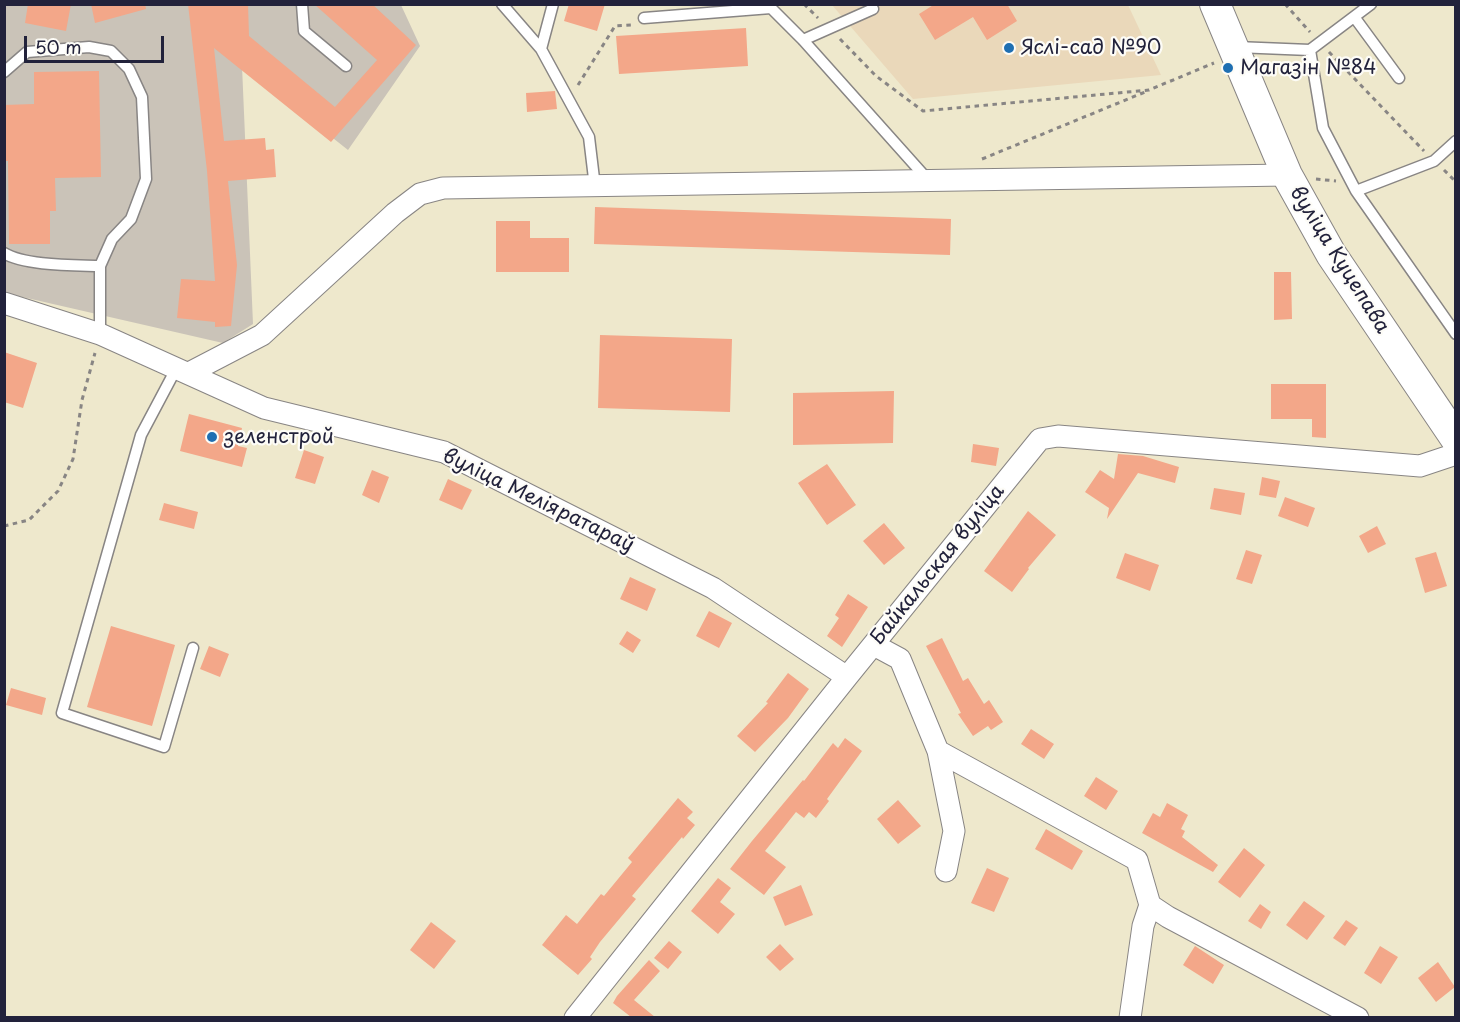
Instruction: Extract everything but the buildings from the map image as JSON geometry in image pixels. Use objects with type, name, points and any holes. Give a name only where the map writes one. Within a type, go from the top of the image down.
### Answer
[{"type":"main road","name":"вуліца Куцепава","points":[[1215,4],[1287,175],[1330,254],[1455,439]]},
{"type":"street","points":[[183,371],[262,335],[395,213],[420,194],[443,188],[1287,175]]},
{"type":"street","name":"вуліца Меліяратараў","points":[[4,303],[100,334],[264,408],[444,452],[713,588],[847,677]]},
{"type":"street","name":"Байкальская вуліца","points":[[575,1017],[1040,439],[1058,436],[1420,466],[1455,454]]},
{"type":"street","points":[[874,645],[900,659],[938,751],[954,831],[946,871]]},
{"type":"street","points":[[938,751],[1137,860],[1150,905],[1143,926],[1130,1017]]},
{"type":"street","points":[[1150,905],[1168,917],[1358,1017]]},
{"type":"lane","points":[[302,4],[304,31],[346,66]]},
{"type":"lane","points":[[502,4],[541,49],[589,137],[595,187]]},
{"type":"lane","points":[[541,49],[553,4]]},
{"type":"lane","points":[[1234,50],[1310,50],[1370,5]]},
{"type":"lane","points":[[644,18],[771,8],[803,40],[929,181]]},
{"type":"lane","points":[[803,40],[873,9]]},
{"type":"lane","points":[[1355,18],[1399,78]]},
{"type":"lane","points":[[4,72],[27,52],[89,47],[111,51],[129,69],[142,97],[146,179],[131,219],[112,239],[100,266],[100,334]]},
{"type":"lane","points":[[1310,50],[1323,128],[1354,187],[1452,318],[1455,334]]},
{"type":"lane","points":[[1354,187],[1434,161],[1455,141]]},
{"type":"lane","points":[[4,253],[12,258],[57,264],[100,266]]},
{"type":"lane","points":[[183,371],[141,435],[62,713],[164,747],[193,648]]},
{"type":"path","points":[[804,4],[876,76],[923,111],[1149,90]]},
{"type":"path","points":[[1285,4],[1455,182]]},
{"type":"path","points":[[568,99],[615,26],[633,25],[644,18]]},
{"type":"path","points":[[973,163],[1149,90],[1234,50]]},
{"type":"path","points":[[1287,175],[1354,187]]},
{"type":"path","points":[[4,526],[29,520],[58,491],[73,459],[82,400],[100,334]]},
{"type":"shaded area","points":[[5,5],[401,5],[420,46],[348,150],[242,66],[253,324],[223,343],[5,293]]},
{"type":"shaded area","name":"Яслі-сад №90","points":[[832,5],[1128,5],[1161,75],[913,99]]},
{"type":"place","name":"Яслі-сад №90","points":[[1009,48]]},
{"type":"place","name":"Магазін №84","points":[[1228,68]]},
{"type":"place","name":"зеленстрой","points":[[212,437]]}]
